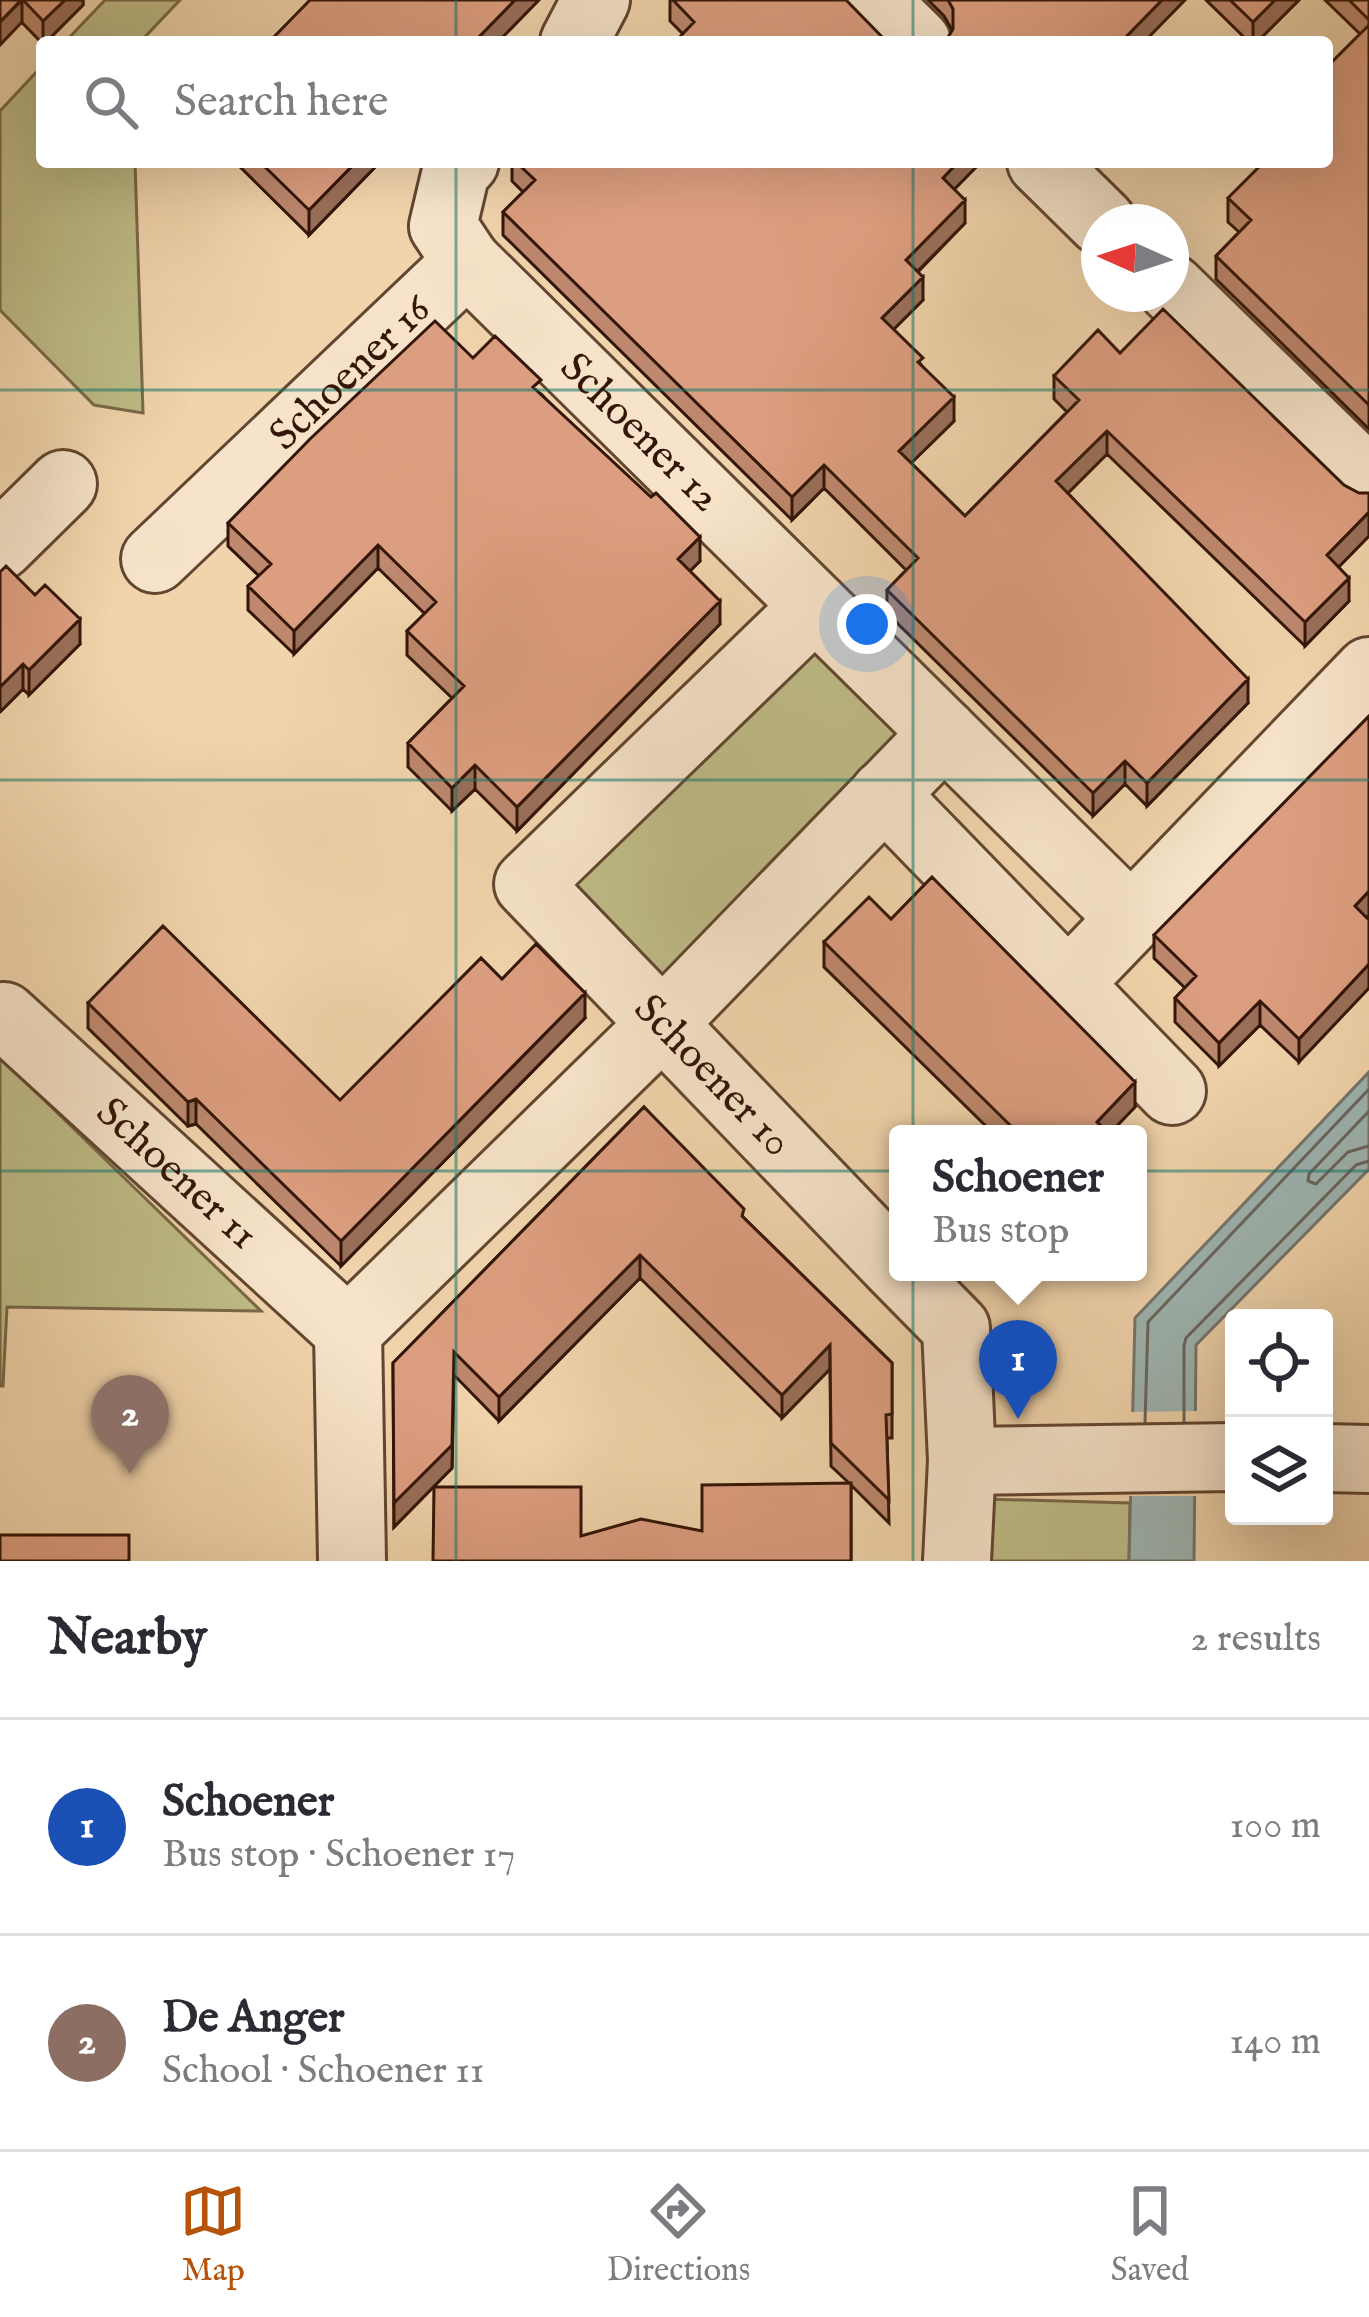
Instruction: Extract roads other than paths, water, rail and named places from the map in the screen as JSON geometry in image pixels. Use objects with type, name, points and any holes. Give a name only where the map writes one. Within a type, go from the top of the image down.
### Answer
[{"type":"street","points":[[577,36],[596,0]]},
{"type":"street","points":[[874,0],[911,36]]},
{"type":"street","name":"Schoener 16","points":[[155,560],[467,262],[443,226],[459,168]]},
{"type":"street","points":[[1047,168],[1084,204]]},
{"type":"street","name":"Schoener 12","points":[[467,262],[1131,918]]},
{"type":"street","points":[[1189,306],[1369,481]]},
{"type":"street","points":[[0,545],[63,484]]},
{"type":"street","name":"Schoener 10","points":[[815,606],[528,884],[889,1259]]},
{"type":"street","points":[[1068,984],[1369,671]]},
{"type":"street","points":[[352,1561],[348,1331],[662,1024],[944,733]]},
{"type":"street","points":[[884,794],[1172,1091]]},
{"type":"street","name":"Schoener 11","points":[[4,1016],[348,1331]]},
{"type":"street","name":"Schoener 10","points":[[911,1281],[956,1328],[962,1461],[957,1561]]},
{"type":"street","points":[[962,1461],[1220,1457]]},
{"type":"street","points":[[1333,1458],[1369,1459]]},
{"type":"water","points":[[1369,1072],[1369,1169],[1231,1309],[1225,1309],[1225,1315],[1196,1345],[1194,1561],[1129,1561],[1135,1318]]},
{"type":"place","name":"Schoener","points":[[1018,1419]]},
{"type":"place","name":"De Anger","points":[[130,1474]]}]
